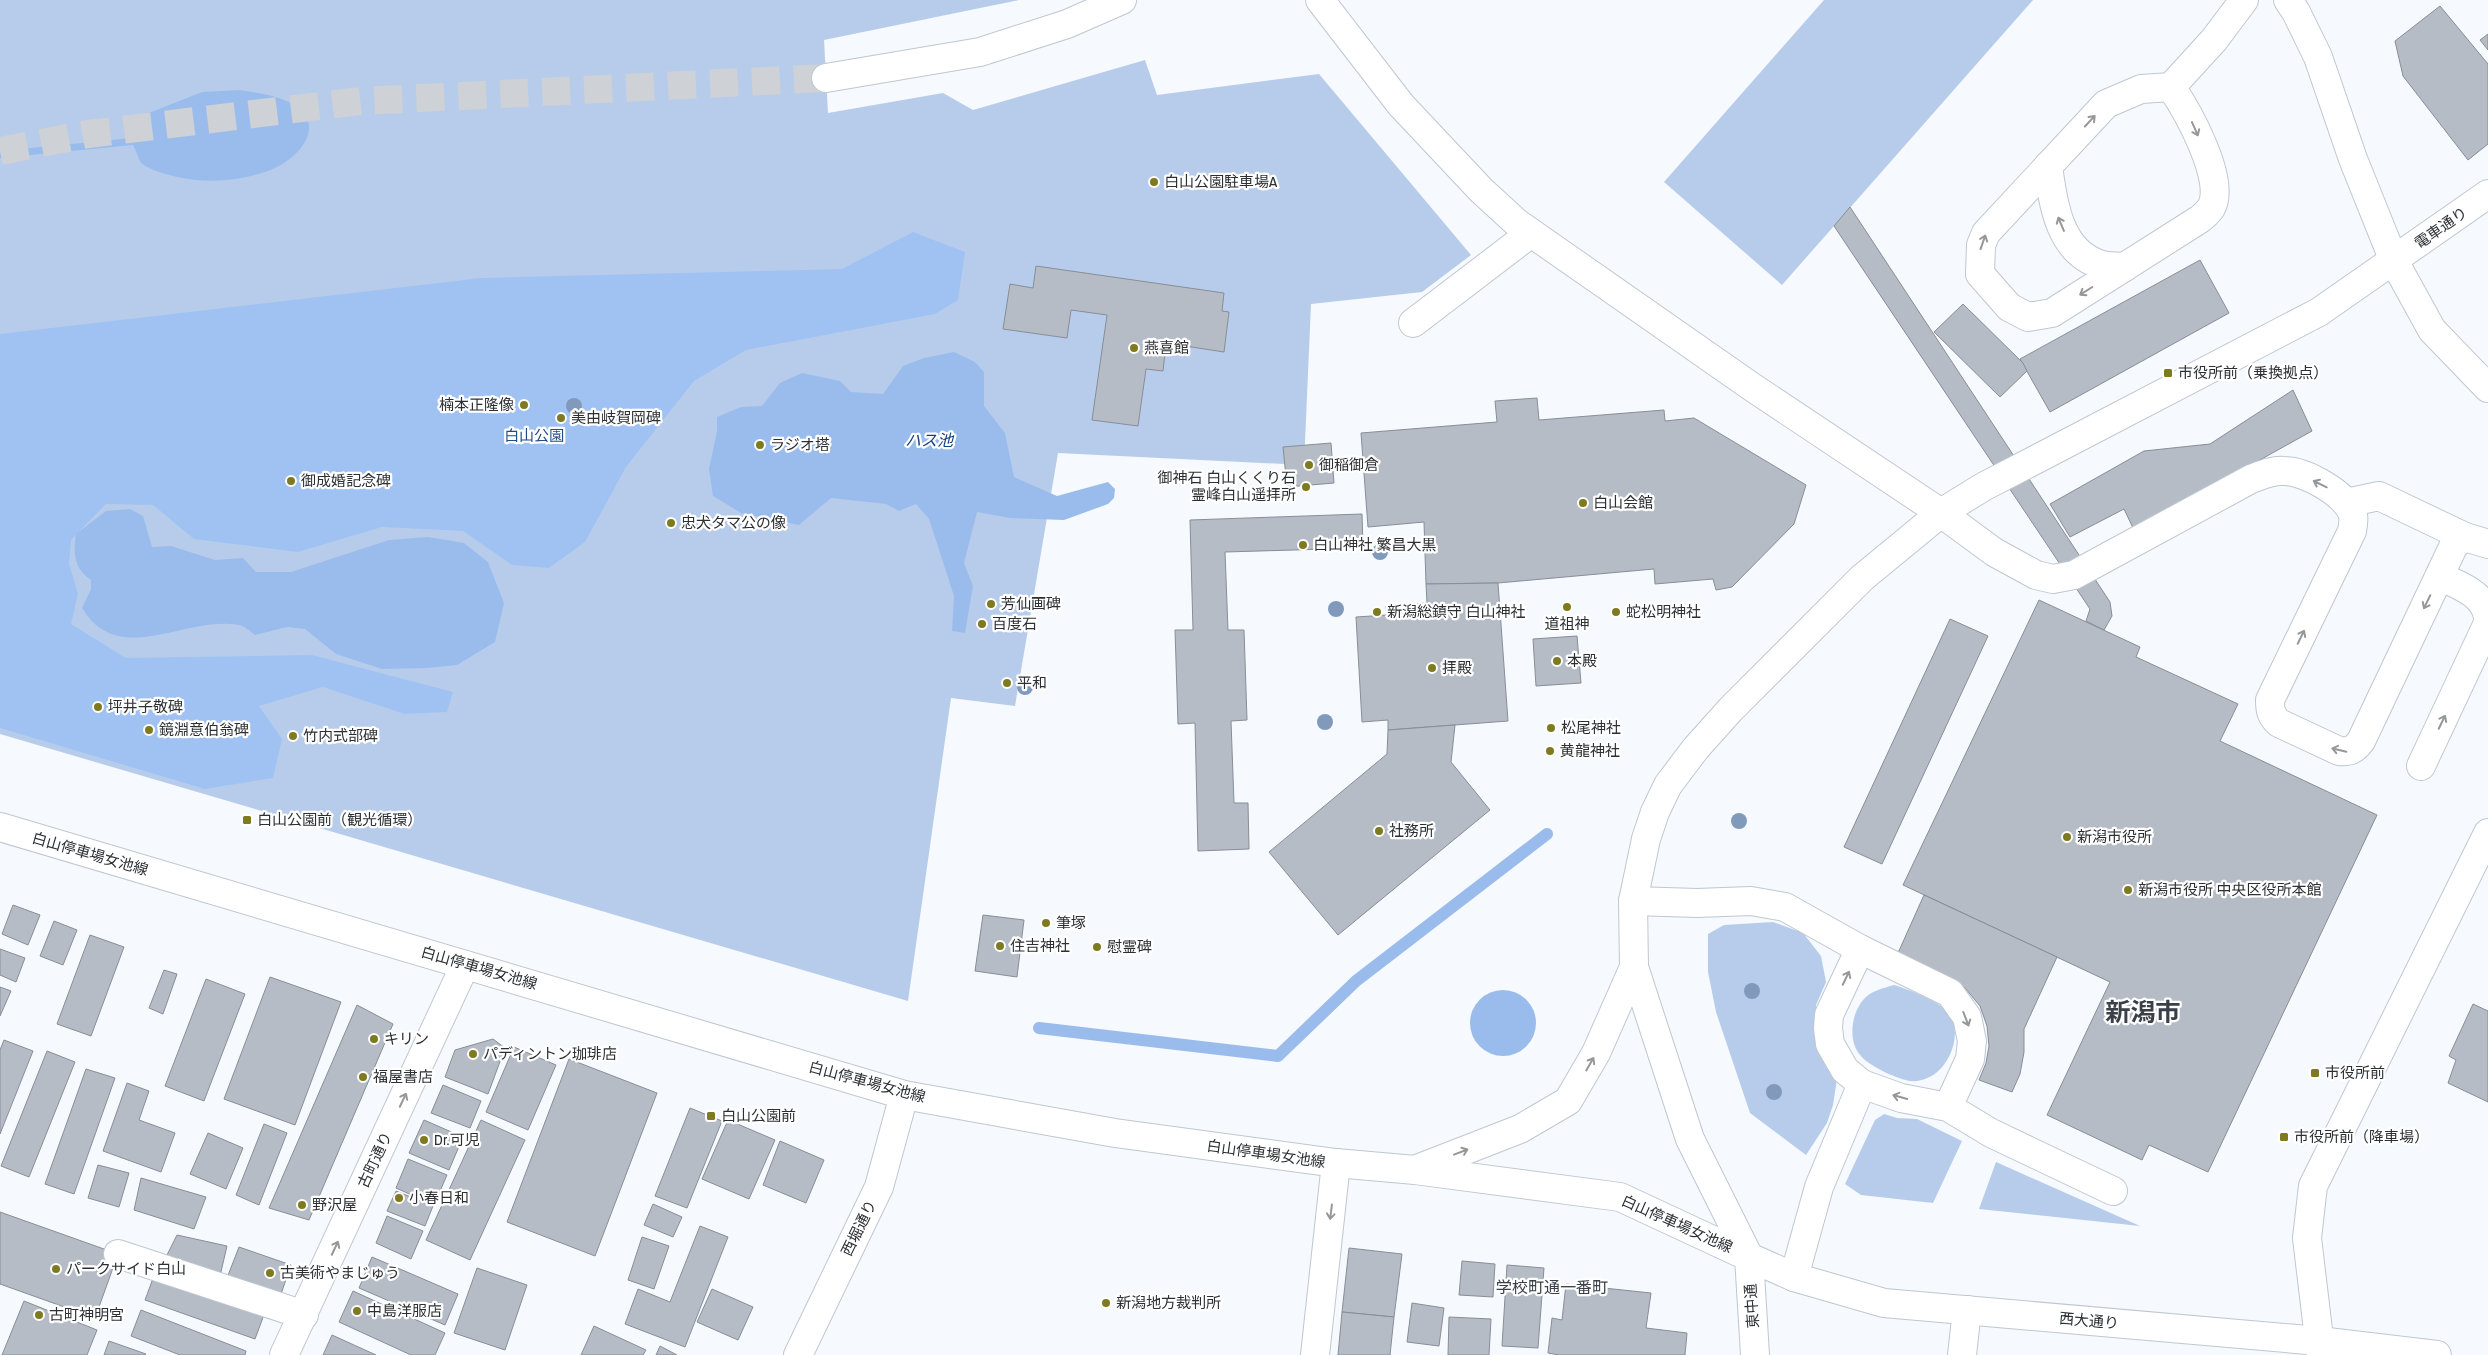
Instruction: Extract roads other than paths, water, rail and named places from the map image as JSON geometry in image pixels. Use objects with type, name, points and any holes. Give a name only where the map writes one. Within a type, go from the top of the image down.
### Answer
[{"type":"main road","points":[[826,78],[980,52],[1067,24],[1122,0]]},
{"type":"main road","points":[[1320,0],[1401,105],[1481,190],[1531,233],[1744,382],[1941,512],[1994,552],[2036,575],[2053,579],[2074,575],[2251,479],[2272,471],[2287,470],[2300,474],[2336,492],[2346,502],[2353,516],[2352,531],[2270,700],[2272,717],[2279,723],[2339,751],[2348,752],[2355,748],[2454,546],[2477,540]]},
{"type":"main road","points":[[2171,87],[2187,110],[2198,136],[2212,177],[2214,192],[2212,207],[2200,219],[2052,312],[2028,317],[2009,307],[1980,274],[1981,245],[1986,233],[2106,104],[2141,89],[2171,87],[2214,40],[2244,0]]},
{"type":"main road","points":[[2288,0],[2318,57],[2353,159],[2394,261],[2432,330],[2488,388]]},
{"type":"main road","points":[[2048,166],[2055,210],[2069,242],[2081,254],[2102,265],[2125,267]]},
{"type":"main road","name":"電車通り","points":[[1634,967],[1633,901],[1640,862],[1655,812],[1668,785],[1696,748],[1731,709],[1862,578],[1941,512],[1983,487],[2319,312],[2488,194]]},
{"type":"main road","points":[[1413,323],[1531,233]]},
{"type":"main road","points":[[2346,502],[2379,496],[2477,540]]},
{"type":"main road","points":[[2440,576],[2478,596],[2486,607],[2488,617]]},
{"type":"main road","points":[[2421,766],[2488,623]]},
{"type":"main road","name":"白山停車場女池線","points":[[0,827],[904,1095],[1115,1133],[1336,1163],[1416,1170],[1620,1197],[1749,1257]]},
{"type":"main road","points":[[2320,1348],[2307,1238],[2313,1186],[2488,833]]},
{"type":"main road","points":[[1633,901],[1697,903],[1751,901],[1785,906],[1860,949],[1950,994],[1967,1017],[1972,1041],[1970,1059],[1948,1107]]},
{"type":"main road","points":[[1860,949],[1829,1015],[1828,1028],[1836,1057],[1845,1070],[1862,1084],[1901,1098],[1948,1107],[1992,1133],[2113,1191]]},
{"type":"main road","name":"古町通り","points":[[284,1355],[465,965]]},
{"type":"main road","points":[[1416,1170],[1520,1129],[1568,1100],[1596,1053],[1634,967]]},
{"type":"main road","points":[[1634,967],[1690,1139],[1749,1257]]},
{"type":"main road","points":[[1794,1277],[1819,1187],[1862,1084]]},
{"type":"main road","name":"西堀通り","points":[[798,1355],[879,1187],[904,1095]]},
{"type":"main road","points":[[1315,1355],[1336,1163]]},
{"type":"main road","points":[[118,1254],[304,1315]]},
{"type":"main road","name":"西大通り","points":[[1749,1257],[1794,1277],[1884,1303],[1967,1310],[2320,1348],[2436,1355]]},
{"type":"main road","name":"東中通","points":[[1749,1257],[1755,1355]]},
{"type":"main road","points":[[1962,1355],[1967,1310]]},
{"type":"water","points":[[239,90],[267,95],[288,102],[304,113],[308,122],[309,131],[300,149],[284,163],[263,173],[237,179],[211,181],[185,179],[161,173],[144,165],[141,163],[133,145],[0,158],[0,151],[131,138],[144,115],[202,92]]},
{"type":"water","name":"ハス池","points":[[954,352],[975,362],[984,372],[984,406],[1005,433],[1014,477],[1057,496],[1108,482],[1115,489],[1114,498],[1108,504],[1064,520],[1010,518],[977,512],[964,563],[973,586],[965,633],[952,631],[954,596],[929,519],[916,504],[899,511],[886,504],[831,498],[799,525],[741,513],[713,496],[709,469],[717,431],[717,417],[741,407],[762,406],[780,383],[802,373],[840,381],[851,392],[883,394],[903,366],[924,358]]},
{"type":"water","points":[[130,509],[143,516],[152,547],[171,546],[215,560],[243,558],[256,572],[291,572],[389,540],[428,537],[464,543],[488,562],[504,603],[495,642],[457,665],[382,669],[336,654],[305,629],[287,627],[255,635],[239,625],[218,624],[154,636],[134,638],[115,635],[97,626],[82,608],[91,589],[91,580],[85,576],[78,566],[75,554],[75,541],[76,534],[106,511]]},
{"type":"water","points":[[1497,990],[1509,990],[1527,999],[1534,1010],[1536,1023],[1534,1036],[1527,1047],[1516,1054],[1497,1056],[1484,1051],[1475,1042],[1470,1029],[1470,1017],[1475,1004],[1484,995]]},
{"type":"waterway","points":[[1039,1028],[1278,1056],[1356,981],[1547,834]]},
{"type":"tunnel","points":[[0,151],[88,134],[361,101],[826,78]]},
{"type":"place","name":"白山公園駐車場A","points":[[1154,182]]},
{"type":"place","name":"燕喜館","points":[[1134,348]]},
{"type":"place","name":"市役所前（乗換拠点）","points":[[2168,373]]},
{"type":"place","name":"楠本正隆像","points":[[524,405]]},
{"type":"place","name":"美由岐賀岡碑","points":[[561,418]]},
{"type":"place","name":"ラジオ塔","points":[[760,445]]},
{"type":"place","name":"御稲御倉","points":[[1309,465]]},
{"type":"place","name":"御成婚記念碑","points":[[291,481]]},
{"type":"place","name":"御神石 白山くくり石 霊峰白山遥拝所","points":[[1306,487]]},
{"type":"place","name":"白山会館","points":[[1583,503]]},
{"type":"place","name":"忠犬タマ公の像","points":[[671,523]]},
{"type":"place","name":"白山神社 繁昌大黒","points":[[1303,545]]},
{"type":"place","name":"芳仙画碑","points":[[991,604]]},
{"type":"place","name":"道祖神","points":[[1567,607]]},
{"type":"place","name":"新潟総鎮守 白山神社","points":[[1377,612]]},
{"type":"place","name":"蛇松明神社","points":[[1616,612]]},
{"type":"place","name":"百度石","points":[[982,624]]},
{"type":"place","name":"本殿","points":[[1557,661]]},
{"type":"place","name":"拝殿","points":[[1432,668]]},
{"type":"place","name":"平和","points":[[1007,683]]},
{"type":"place","name":"坪井子敬碑","points":[[98,707]]},
{"type":"place","name":"松尾神社","points":[[1551,728]]},
{"type":"place","name":"鏡淵意伯翁碑","points":[[149,730]]},
{"type":"place","name":"竹内式部碑","points":[[293,736]]},
{"type":"place","name":"黄龍神社","points":[[1550,751]]},
{"type":"place","name":"白山公園前（観光循環）","points":[[247,820]]},
{"type":"place","name":"社務所","points":[[1379,831]]},
{"type":"place","name":"新潟市役所","points":[[2067,837]]},
{"type":"place","name":"新潟市役所 中央区役所本館","points":[[2128,890]]},
{"type":"place","name":"筆塚","points":[[1046,923]]},
{"type":"place","name":"住吉神社","points":[[1000,946]]},
{"type":"place","name":"慰霊碑","points":[[1097,947]]},
{"type":"place","name":"キリン","points":[[374,1039]]},
{"type":"place","name":"パディントン珈琲店","points":[[473,1054]]},
{"type":"place","name":"市役所前","points":[[2315,1073]]},
{"type":"place","name":"福屋書店","points":[[363,1077]]},
{"type":"place","name":"白山公園前","points":[[711,1116]]},
{"type":"place","name":"市役所前（降車場）","points":[[2284,1137]]},
{"type":"place","name":"Dr.可児","points":[[424,1140]]},
{"type":"place","name":"小春日和","points":[[399,1198]]},
{"type":"place","name":"野沢屋","points":[[302,1205]]},
{"type":"place","name":"パークサイド白山","points":[[56,1269]]},
{"type":"place","name":"古美術やまじゅう","points":[[270,1273]]},
{"type":"place","name":"新潟地方裁判所","points":[[1106,1303]]},
{"type":"place","name":"中島洋服店","points":[[357,1311]]},
{"type":"place","name":"古町神明宮","points":[[39,1315]]},
{"type":"district","name":"新潟市","points":[[2143,1012]]},
{"type":"district","name":"学校町通一番町","points":[[1552,1287]]},
{"type":"park label","name":"白山公園","points":[[534,436]]}]
